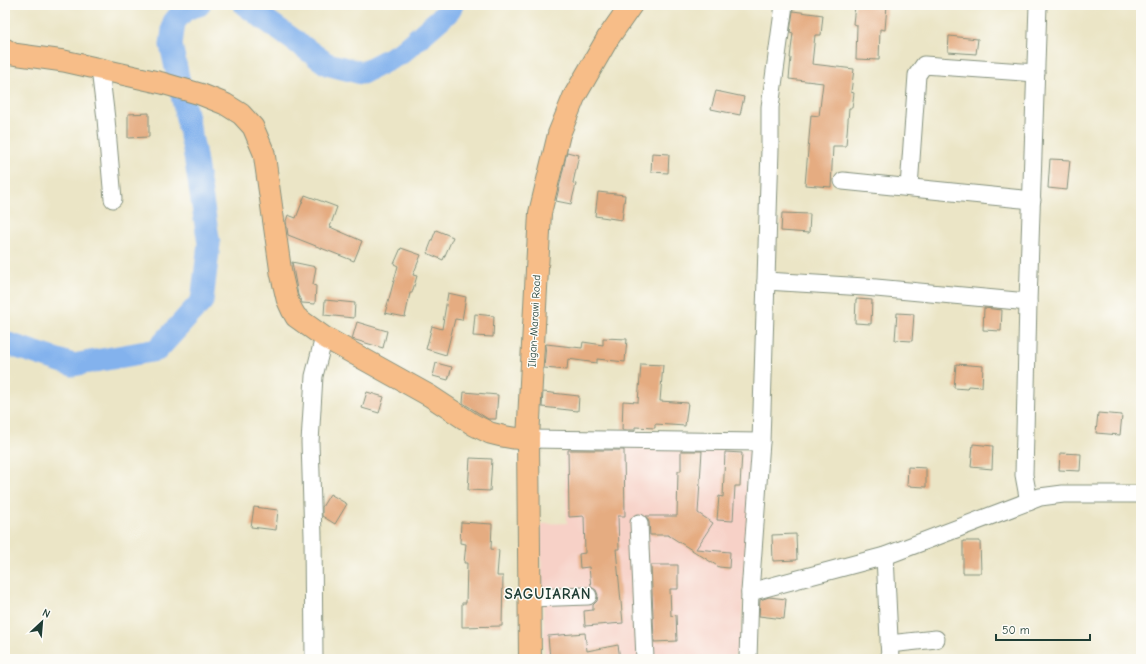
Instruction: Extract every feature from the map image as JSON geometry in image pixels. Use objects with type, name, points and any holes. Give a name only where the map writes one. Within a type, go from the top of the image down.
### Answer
[{"type":"highway","name":"Iligan-Marawi Road","points":[[530,659],[528,439],[540,213],[559,134],[574,97],[608,38],[631,5]]},
{"type":"main road","points":[[5,49],[13,54],[64,61],[162,83],[200,94],[225,104],[241,114],[253,127],[264,152],[281,274],[287,299],[296,317],[324,338],[430,396],[474,425],[490,433],[513,438],[528,439]]},
{"type":"street","points":[[748,659],[750,592],[761,442],[770,107],[784,5]]},
{"type":"street","points":[[1029,502],[1024,475],[1038,5]]},
{"type":"street","points":[[909,188],[917,76],[924,65],[1036,73]]},
{"type":"street","points":[[100,69],[113,199]]},
{"type":"street","points":[[843,181],[1032,200]]},
{"type":"street","points":[[766,281],[865,287],[1028,302]]},
{"type":"street","points":[[314,659],[313,536],[310,442],[314,376],[324,338]]},
{"type":"street","points":[[528,439],[761,442]]},
{"type":"street","points":[[750,592],[885,556],[1040,497],[1064,494],[1141,494]]},
{"type":"street","points":[[639,523],[645,659]]},
{"type":"street","points":[[885,556],[890,652],[936,639]]},
{"type":"street","points":[[529,598],[588,596]]},
{"type":"shaded area","points":[[564,444],[752,451],[740,650],[731,659],[545,659],[540,524],[567,523]]},
{"type":"building","points":[[855,5],[887,5],[885,30],[880,29],[879,60],[856,59],[857,25],[853,24]]},
{"type":"building","points":[[793,11],[823,15],[821,35],[815,35],[812,64],[854,69],[851,92],[854,93],[852,108],[849,108],[846,146],[833,146],[831,187],[805,185],[811,115],[819,116],[823,83],[789,79],[793,33],[790,32]]},
{"type":"building","points":[[949,36],[978,39],[976,54],[948,52]]},
{"type":"building","points":[[716,91],[744,97],[740,115],[711,109]]},
{"type":"building","points":[[149,113],[149,137],[128,138],[128,114]]},
{"type":"building","points":[[567,152],[579,155],[573,183],[576,184],[571,204],[556,201]]},
{"type":"building","points":[[652,153],[669,154],[668,173],[651,172]]},
{"type":"building","points":[[1050,159],[1070,160],[1067,190],[1048,188]]},
{"type":"building","points":[[598,192],[625,195],[622,220],[595,216]]},
{"type":"building","points":[[305,195],[337,207],[330,227],[362,241],[354,261],[288,235],[286,221],[288,215],[296,218]]},
{"type":"building","points":[[782,213],[810,214],[809,233],[781,231]]},
{"type":"building","points":[[436,230],[453,237],[443,260],[427,253]]},
{"type":"building","points":[[401,248],[421,255],[413,275],[417,276],[412,293],[410,293],[405,317],[385,313],[398,266],[394,264]]},
{"type":"building","points":[[292,262],[316,267],[313,285],[316,286],[315,304],[302,303],[298,295]]},
{"type":"building","points":[[448,293],[466,297],[462,320],[455,319],[446,355],[426,349],[432,326],[442,329]]},
{"type":"building","points":[[856,299],[872,300],[871,324],[855,323]]},
{"type":"building","points":[[325,300],[355,303],[354,318],[324,315]]},
{"type":"building","points":[[984,308],[1002,310],[1001,331],[983,330]]},
{"type":"building","points":[[897,313],[914,314],[912,341],[895,340]]},
{"type":"building","points":[[475,314],[494,316],[493,337],[473,336]]},
{"type":"building","points":[[357,322],[387,331],[383,348],[352,339]]},
{"type":"building","points":[[603,338],[627,339],[625,362],[597,359],[597,363],[568,359],[567,370],[544,368],[546,344],[582,348],[583,342],[603,345]]},
{"type":"building","points":[[436,363],[452,367],[448,380],[433,376]]},
{"type":"building","points":[[641,364],[663,365],[660,401],[688,403],[685,426],[655,424],[655,428],[635,427],[635,430],[622,430],[623,401],[638,402]]},
{"type":"building","points":[[956,364],[983,366],[982,387],[968,386],[967,389],[954,388]]},
{"type":"building","points":[[367,392],[384,397],[379,413],[362,408]]},
{"type":"building","points":[[464,392],[498,395],[496,419],[488,419],[463,403]]},
{"type":"building","points":[[543,392],[579,396],[578,411],[542,407]]},
{"type":"building","points":[[1098,413],[1122,415],[1120,435],[1096,433]]},
{"type":"building","points":[[973,444],[993,446],[992,469],[971,467]]},
{"type":"building","points":[[568,450],[624,450],[625,516],[618,516],[619,549],[616,549],[623,623],[585,626],[584,611],[593,610],[593,605],[597,601],[598,595],[596,590],[591,587],[589,567],[580,568],[579,554],[585,553],[584,516],[569,517]]},
{"type":"building","points":[[681,451],[702,451],[698,513],[713,523],[696,549],[730,552],[729,568],[719,567],[668,535],[650,535],[649,522],[646,516],[677,516],[678,471],[681,471]]},
{"type":"building","points":[[725,452],[742,453],[740,486],[735,486],[733,521],[717,520],[719,496],[723,497]]},
{"type":"building","points":[[1060,453],[1081,454],[1080,471],[1059,470]]},
{"type":"building","points":[[470,458],[492,459],[490,491],[468,490]]},
{"type":"building","points":[[908,467],[926,468],[926,487],[907,486]]},
{"type":"building","points":[[330,494],[347,504],[335,524],[322,516],[322,507]]},
{"type":"building","points":[[254,507],[278,510],[276,530],[251,527]]},
{"type":"building","points":[[461,522],[492,524],[491,549],[499,550],[497,576],[503,576],[502,626],[462,627],[462,603],[466,603],[467,563],[464,563],[466,544],[460,543]]},
{"type":"building","points":[[796,534],[797,560],[773,561],[772,535]]},
{"type":"building","points":[[963,541],[980,541],[981,573],[963,573]]},
{"type":"building","points":[[651,565],[678,565],[678,589],[670,589],[671,616],[676,615],[677,641],[654,642]]},
{"type":"building","points":[[769,597],[786,599],[784,619],[759,616],[760,600]]},
{"type":"building","points":[[585,633],[587,651],[618,645],[620,659],[550,659],[548,636]]},
{"type":"waterway","points":[[5,343],[73,365],[157,350],[202,301],[209,244],[194,150],[171,45],[174,22],[185,9],[199,5]]},
{"type":"waterway","points":[[245,5],[327,64],[362,73],[401,53],[448,12],[452,5]]},
{"type":"district","name":"SAGUIARAN","points":[[548,594]]}]
